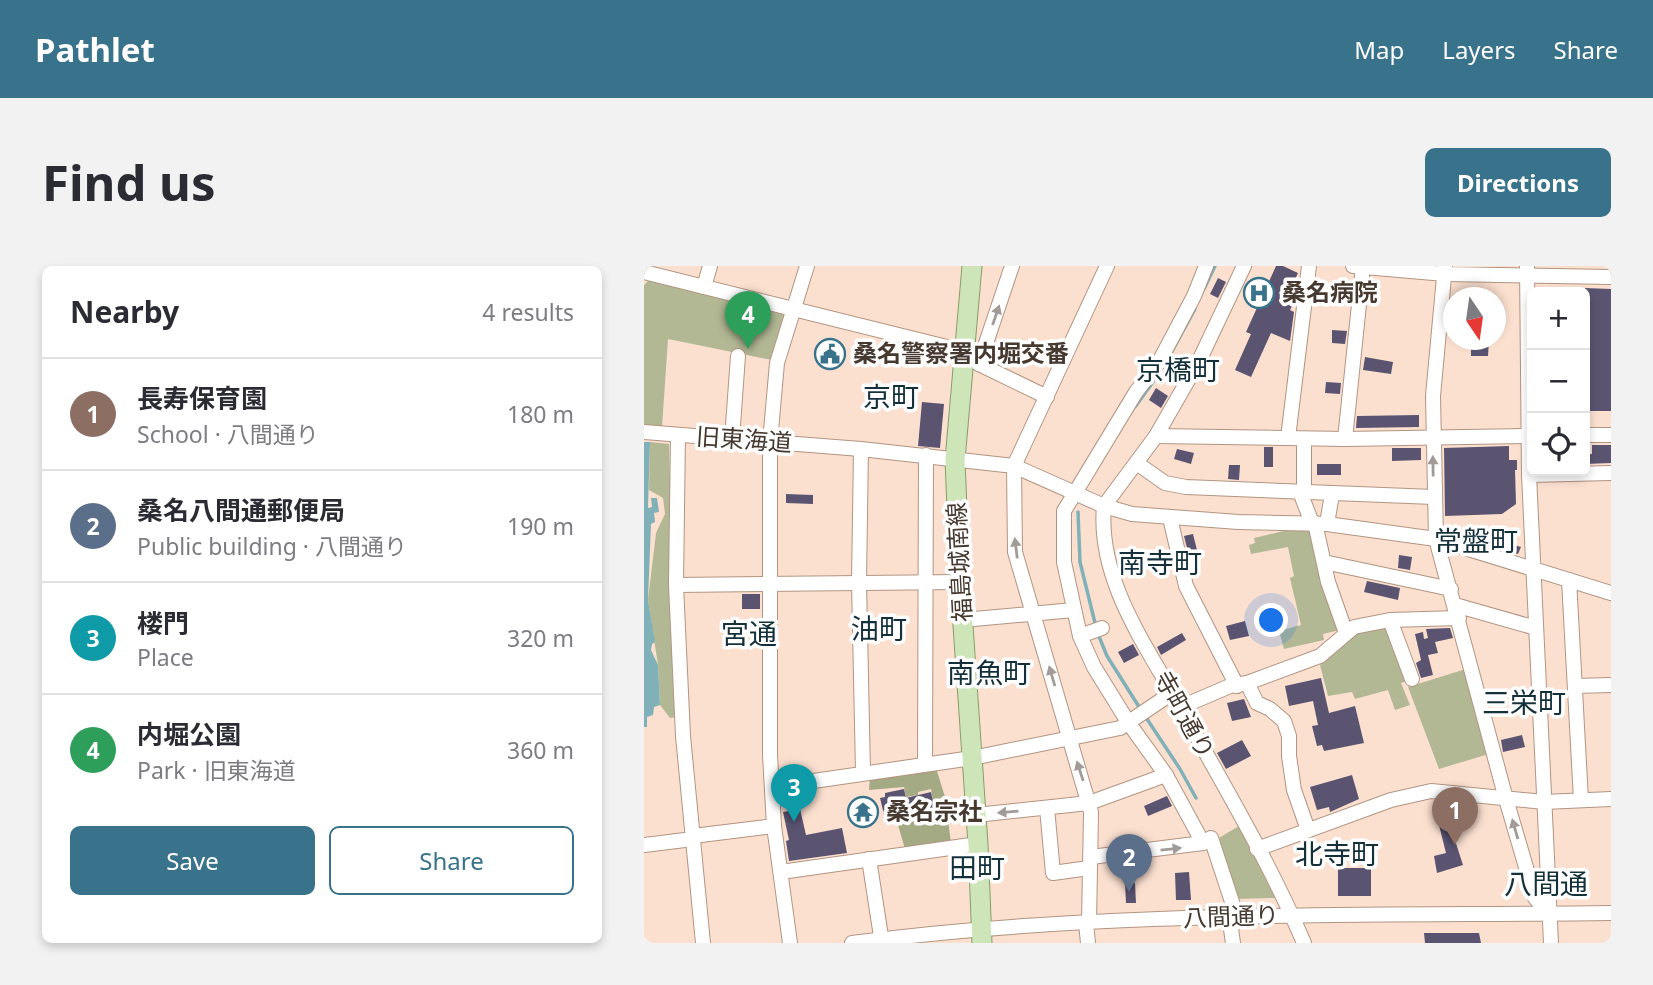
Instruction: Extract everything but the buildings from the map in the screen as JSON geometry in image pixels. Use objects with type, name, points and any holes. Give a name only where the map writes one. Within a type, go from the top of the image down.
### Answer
[{"type":"main road","name":"福島城南線","points":[[972,266],[955,460],[982,936]]},
{"type":"street","points":[[704,287],[710,266]]},
{"type":"street","points":[[790,943],[774,825],[772,787],[770,442],[777,363],[807,266]]},
{"type":"street","points":[[979,364],[1012,266]]},
{"type":"street","points":[[1088,943],[1089,803],[1015,552],[1014,466],[1107,266]]},
{"type":"street","points":[[1203,844],[1167,775],[1094,667],[1092,632],[1074,610],[1064,562],[1064,511],[1073,492],[1136,392],[1159,362],[1194,296],[1206,266]]},
{"type":"street","points":[[1104,506],[1138,464],[1156,436],[1199,361],[1244,266]]},
{"type":"street","points":[[1288,438],[1309,266]]},
{"type":"street","points":[[1353,266],[1611,277]]},
{"type":"street","points":[[1345,439],[1363,266]]},
{"type":"street","points":[[1445,270],[1433,396],[1436,539],[1535,898],[1549,914]]},
{"type":"street","points":[[644,272],[963,351],[979,364],[1047,397]]},
{"type":"street","points":[[1526,272],[1529,413]]},
{"type":"street","points":[[732,439],[738,356]]},
{"type":"street","points":[[644,432],[678,435]]},
{"type":"street","name":"旧東海道","points":[[703,943],[683,736],[676,585],[678,435],[861,449],[1014,466],[1104,506],[1132,514],[1238,522],[1318,524],[1436,539],[1611,593]]},
{"type":"street","points":[[1590,435],[1611,435]]},
{"type":"street","points":[[1156,436],[1304,439],[1527,436]]},
{"type":"street","points":[[1304,439],[1302,492],[1318,524],[1324,562],[1346,634]]},
{"type":"street","points":[[861,449],[859,582],[863,772]]},
{"type":"street","points":[[925,763],[926,456]]},
{"type":"street","points":[[1138,464],[1165,483],[1186,487],[1434,497]]},
{"type":"street","points":[[1590,474],[1611,473]]},
{"type":"street","points":[[1530,476],[1551,943]]},
{"type":"street","points":[[1318,524],[1332,494]]},
{"type":"street","name":"寺町通り","points":[[1104,506],[1102,525],[1108,556],[1124,607],[1181,707],[1304,943]]},
{"type":"street","points":[[1170,518],[1186,586],[1242,685],[1257,703],[1270,709],[1284,721],[1289,736],[1294,790],[1308,830]]},
{"type":"street","points":[[1324,562],[1451,589]]},
{"type":"street","points":[[1569,580],[1581,800]]},
{"type":"street","points":[[676,585],[960,582]]},
{"type":"street","points":[[963,620],[1074,610]]},
{"type":"street","points":[[1181,707],[1230,686],[1242,685],[1321,656],[1354,627],[1457,612],[1536,628]]},
{"type":"street","points":[[1390,620],[1412,679]]},
{"type":"street","points":[[1575,686],[1611,685]]},
{"type":"street","points":[[772,787],[972,758],[1120,728],[1172,693]]},
{"type":"street","points":[[976,815],[1089,803],[1167,775]]},
{"type":"street","points":[[1257,849],[1391,800],[1431,791],[1544,802],[1611,799]]},
{"type":"street","points":[[1047,808],[1053,873],[1090,862],[1203,844],[1210,838],[1237,917],[1231,929],[1233,943]]},
{"type":"street","points":[[644,845],[774,825]]},
{"type":"street","points":[[780,872],[978,844]]},
{"type":"street","points":[[869,859],[882,941]]},
{"type":"street","name":"八間通り","points":[[852,943],[982,936],[1088,923],[1237,917],[1611,913]]},
{"type":"green space","points":[[649,280],[782,313],[785,316],[772,360],[668,339],[662,427],[644,427],[644,285]]},
{"type":"green space","points":[[650,442],[669,444],[676,717],[670,718],[660,705],[658,665],[648,600],[656,533],[665,514],[663,498],[649,490]]},
{"type":"green space","points":[[1305,526],[1309,528],[1340,630],[1323,634],[1324,640],[1284,649],[1279,631],[1301,625],[1290,578],[1294,576],[1288,547],[1251,554],[1249,545],[1255,543],[1254,538]]},
{"type":"green space","points":[[1388,626],[1407,681],[1401,683],[1410,705],[1395,710],[1388,690],[1355,699],[1352,692],[1328,696],[1320,665],[1356,634]]},
{"type":"green space","points":[[1469,668],[1492,753],[1439,769],[1408,687]]},
{"type":"green space","points":[[936,768],[945,797],[951,843],[905,849],[898,825],[936,816],[931,789],[906,797],[904,787],[869,790],[870,778]]},
{"type":"green space","points":[[1239,826],[1275,898],[1236,899],[1217,839]]},
{"type":"water","points":[[644,442],[650,442],[648,508],[652,507],[651,498],[657,498],[659,512],[654,513],[655,522],[651,524],[648,600],[655,642],[651,650],[658,665],[660,705],[654,707],[653,715],[647,717],[647,727],[644,727]]},
{"type":"waterway","points":[[1204,289],[1215,266]]},
{"type":"waterway","points":[[1170,355],[1195,309]]},
{"type":"waterway","points":[[1135,407],[1153,382]]},
{"type":"waterway","points":[[1078,512],[1080,562],[1096,627]]},
{"type":"waterway","points":[[1098,634],[1107,656],[1141,710]]},
{"type":"waterway","points":[[1145,716],[1196,798]]},
{"type":"place","name":"桑名病院","points":[[1259,293]]},
{"type":"place","name":"内堀公園","points":[[748,349]]},
{"type":"place","name":"桑名警察署内堀交番","points":[[830,354]]},
{"type":"place","name":"桑名宗社","points":[[863,812]]},
{"type":"place","name":"楼門","points":[[794,822]]},
{"type":"place","name":"長寿保育園","points":[[1455,845]]},
{"type":"place","name":"桑名八間通郵便局","points":[[1129,892]]},
{"type":"district","name":"京橋町","points":[[1178,370]]},
{"type":"district","name":"京町","points":[[891,397]]},
{"type":"district","name":"常盤町","points":[[1476,541]]},
{"type":"district","name":"南寺町","points":[[1160,563]]},
{"type":"district","name":"油町","points":[[879,629]]},
{"type":"district","name":"宮通","points":[[749,634]]},
{"type":"district","name":"南魚町","points":[[989,673]]},
{"type":"district","name":"三栄町","points":[[1524,703]]},
{"type":"district","name":"北寺町","points":[[1337,854]]},
{"type":"district","name":"田町","points":[[977,868]]},
{"type":"district","name":"八間通","points":[[1546,884]]}]
